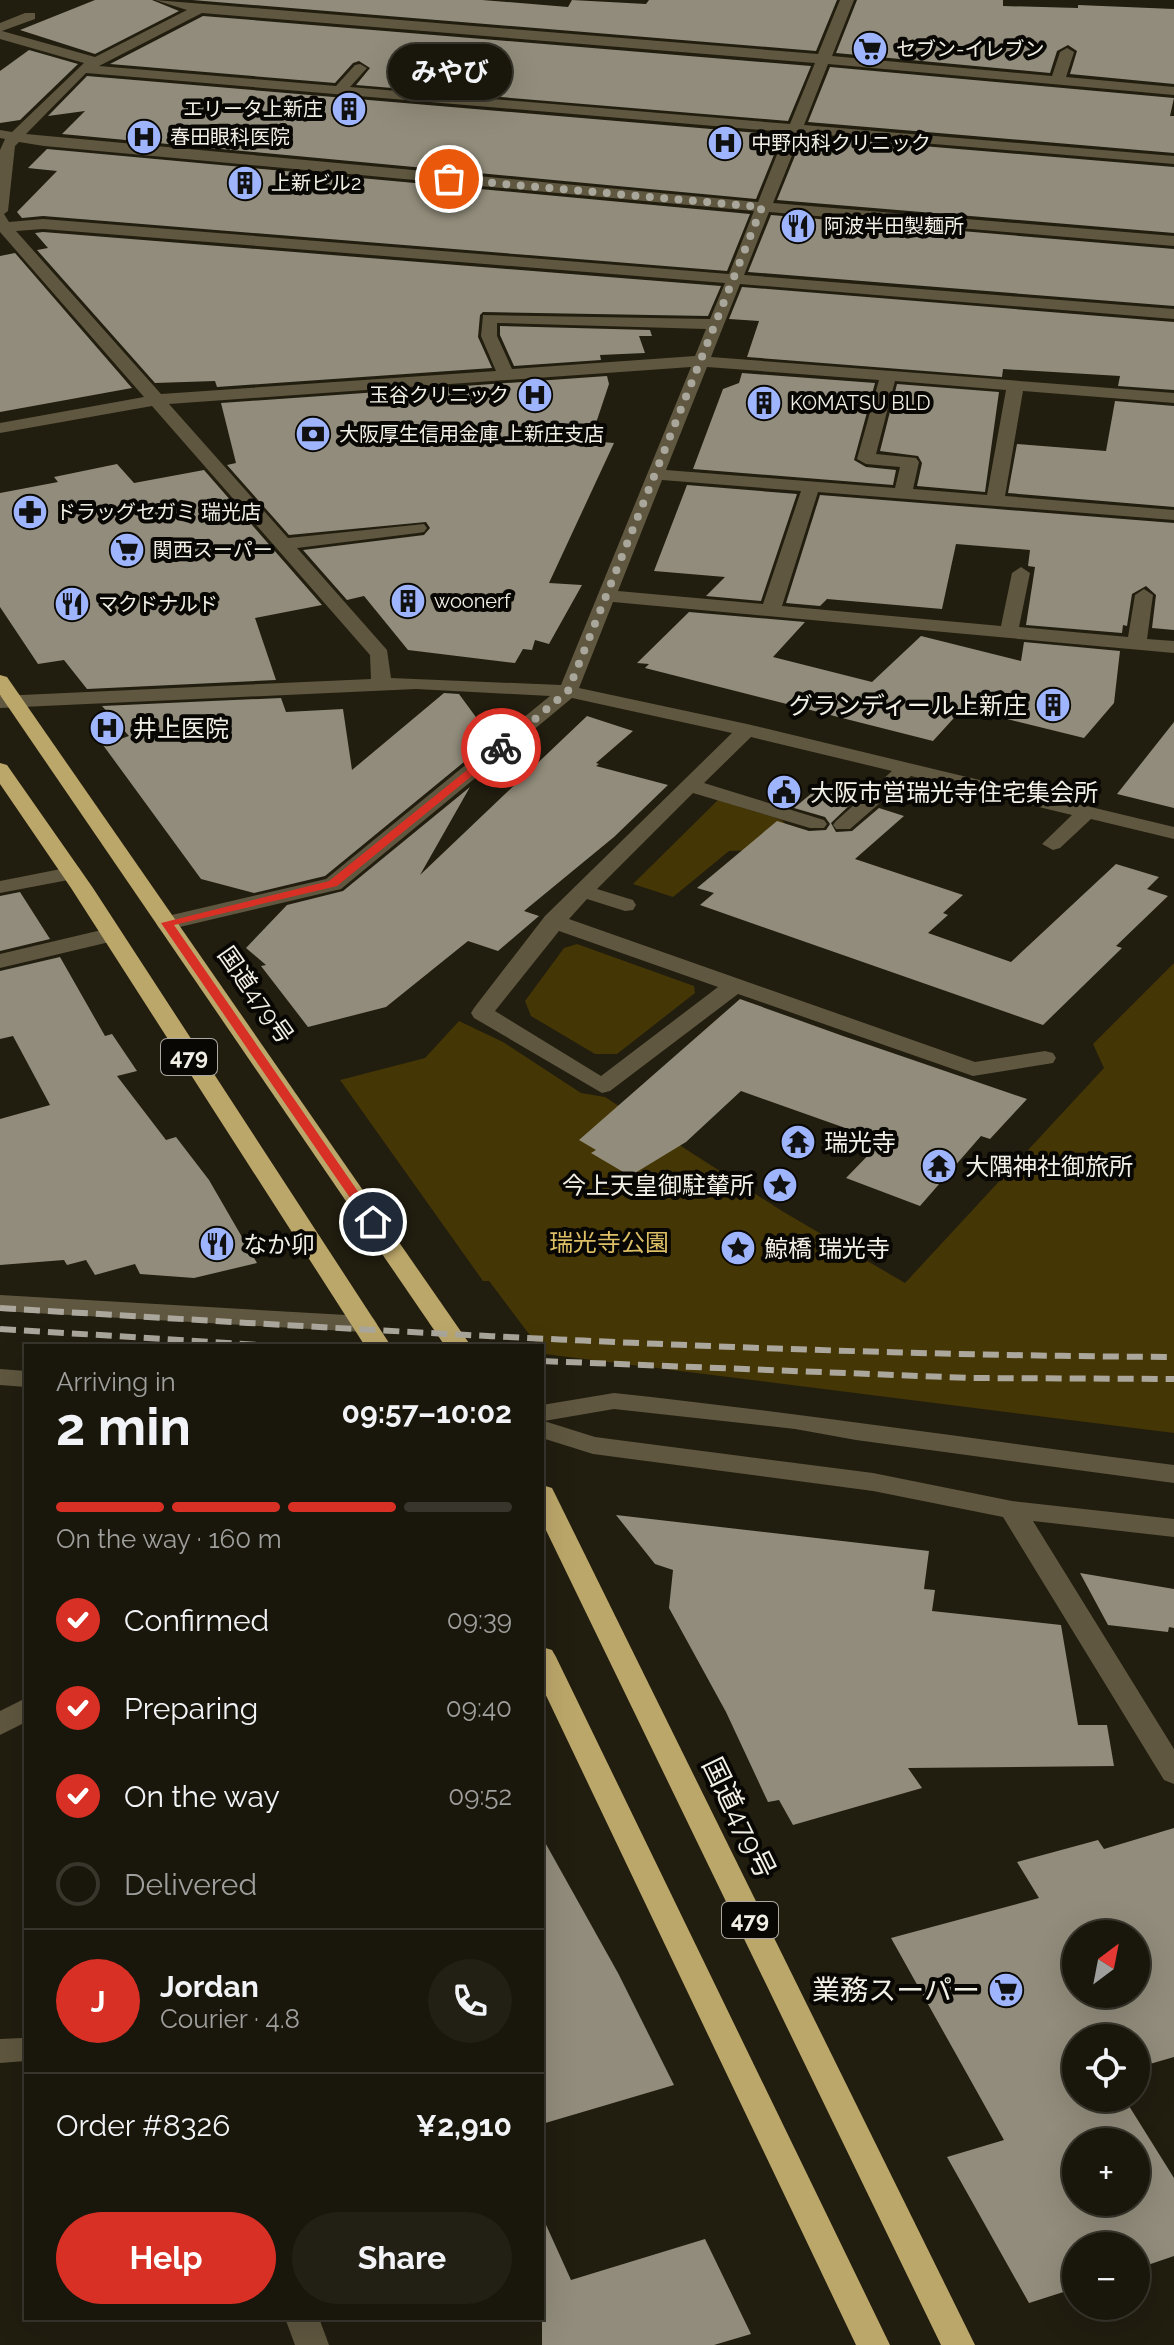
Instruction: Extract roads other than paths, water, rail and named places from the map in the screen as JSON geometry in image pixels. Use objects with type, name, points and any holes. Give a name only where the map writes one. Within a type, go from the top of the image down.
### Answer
[{"type":"highway","name":"国道479号","points":[[0,681],[7,701],[167,923],[457,1344]]},
{"type":"highway","name":"479","points":[[0,769],[377,1344]]},
{"type":"highway","name":"国道479号","points":[[544,1498],[958,2345]]},
{"type":"highway","points":[[544,1661],[873,2345]]},
{"type":"street","points":[[162,0],[198,9],[823,59],[1174,91]]},
{"type":"street","points":[[7,135],[90,65],[221,0]]},
{"type":"street","points":[[167,923],[333,884],[568,691],[847,0]]},
{"type":"street","points":[[0,28],[30,16]]},
{"type":"street","points":[[0,35],[90,65],[340,90],[1174,160]]},
{"type":"street","points":[[1058,80],[1067,52]]},
{"type":"street","points":[[340,90],[360,68]]},
{"type":"street","points":[[7,135],[8,145],[3,156],[1,219],[155,400],[286,544],[380,654],[381,685]]},
{"type":"street","points":[[7,135],[762,207],[1174,241]]},
{"type":"street","points":[[1,219],[733,281],[1174,314]]},
{"type":"street","points":[[506,375],[489,336],[489,318],[717,324]]},
{"type":"street","points":[[0,428],[155,400],[701,361],[1174,398]]},
{"type":"street","points":[[888,377],[866,459],[910,462],[903,494]]},
{"type":"street","points":[[995,500],[1015,386]]},
{"type":"street","points":[[655,474],[1174,515]]},
{"type":"street","points":[[771,610],[811,486]]},
{"type":"street","points":[[286,544],[418,528]]},
{"type":"street","points":[[1009,632],[1021,573]]},
{"type":"street","points":[[1137,643],[1144,595]]},
{"type":"street","points":[[606,596],[1174,647]]},
{"type":"street","points":[[7,701],[381,685],[453,684],[568,691],[747,730],[1174,833]]},
{"type":"street","points":[[735,985],[602,1086],[482,1013],[553,921],[747,730]]},
{"type":"street","points":[[843,825],[907,769]]},
{"type":"street","points":[[690,785],[817,824]]},
{"type":"street","points":[[1053,844],[1087,812]]},
{"type":"street","points":[[0,887],[71,873]]},
{"type":"street","points":[[583,891],[625,905]]},
{"type":"street","points":[[553,921],[973,1069],[1045,1058]]},
{"type":"street","points":[[0,961],[110,935]]},
{"type":"street","points":[[0,1303],[364,1324]]},
{"type":"street","points":[[0,1377],[24,1379]]},
{"type":"street","points":[[544,1413],[614,1401],[795,1421],[856,1432],[1174,1474]]},
{"type":"street","points":[[544,1430],[593,1445],[873,1482],[1012,1510],[1174,1528]]},
{"type":"street","points":[[1012,1510],[1174,1773]]},
{"type":"street","points":[[0,1725],[24,1709]]},
{"type":"street","points":[[303,2320],[312,2345]]},
{"type":"railway","points":[[0,1308],[440,1334],[733,1347],[1174,1357]]},
{"type":"railway","points":[[0,1329],[245,1344]]},
{"type":"railway","points":[[544,1361],[971,1378],[1174,1379]]},
{"type":"place","name":"セブン-イレブン","points":[[870,49]]},
{"type":"place","name":"エリータ上新庄","points":[[349,109]]},
{"type":"place","name":"春田眼科医院","points":[[144,137]]},
{"type":"place","name":"中野内科クリニック","points":[[725,143]]},
{"type":"place","name":"みやび","points":[[449,179]]},
{"type":"place","name":"上新ビル2","points":[[245,183]]},
{"type":"place","name":"阿波半田製麺所","points":[[798,226]]},
{"type":"place","name":"玉谷クリニック","points":[[535,395]]},
{"type":"place","name":"KOMATSU BLD","points":[[764,403]]},
{"type":"place","name":"大阪厚生信用金庫 上新庄支店","points":[[313,434]]},
{"type":"place","name":"ドラッグセガミ 瑞光店","points":[[30,512]]},
{"type":"place","name":"関西スーパー","points":[[127,550]]},
{"type":"place","name":"woonerf","points":[[408,601]]},
{"type":"place","name":"マクドナルド","points":[[72,604]]},
{"type":"place","name":"グランディール上新庄","points":[[1053,705]]},
{"type":"place","name":"井上医院","points":[[107,728]]},
{"type":"place","name":"大阪市営瑞光寺住宅集会所","points":[[784,792]]},
{"type":"place","name":"瑞光寺","points":[[798,1142]]},
{"type":"place","name":"大隅神社御旅所","points":[[939,1166]]},
{"type":"place","name":"今上天皇御駐輦所","points":[[780,1185]]},
{"type":"place","name":"なか卯","points":[[217,1244]]},
{"type":"place","name":"鯨橋 瑞光寺","points":[[738,1248]]},
{"type":"place","name":"業務スーパー","points":[[1006,1990]]},
{"type":"park label","name":"瑞光寺公園","points":[[609,1242]]}]
